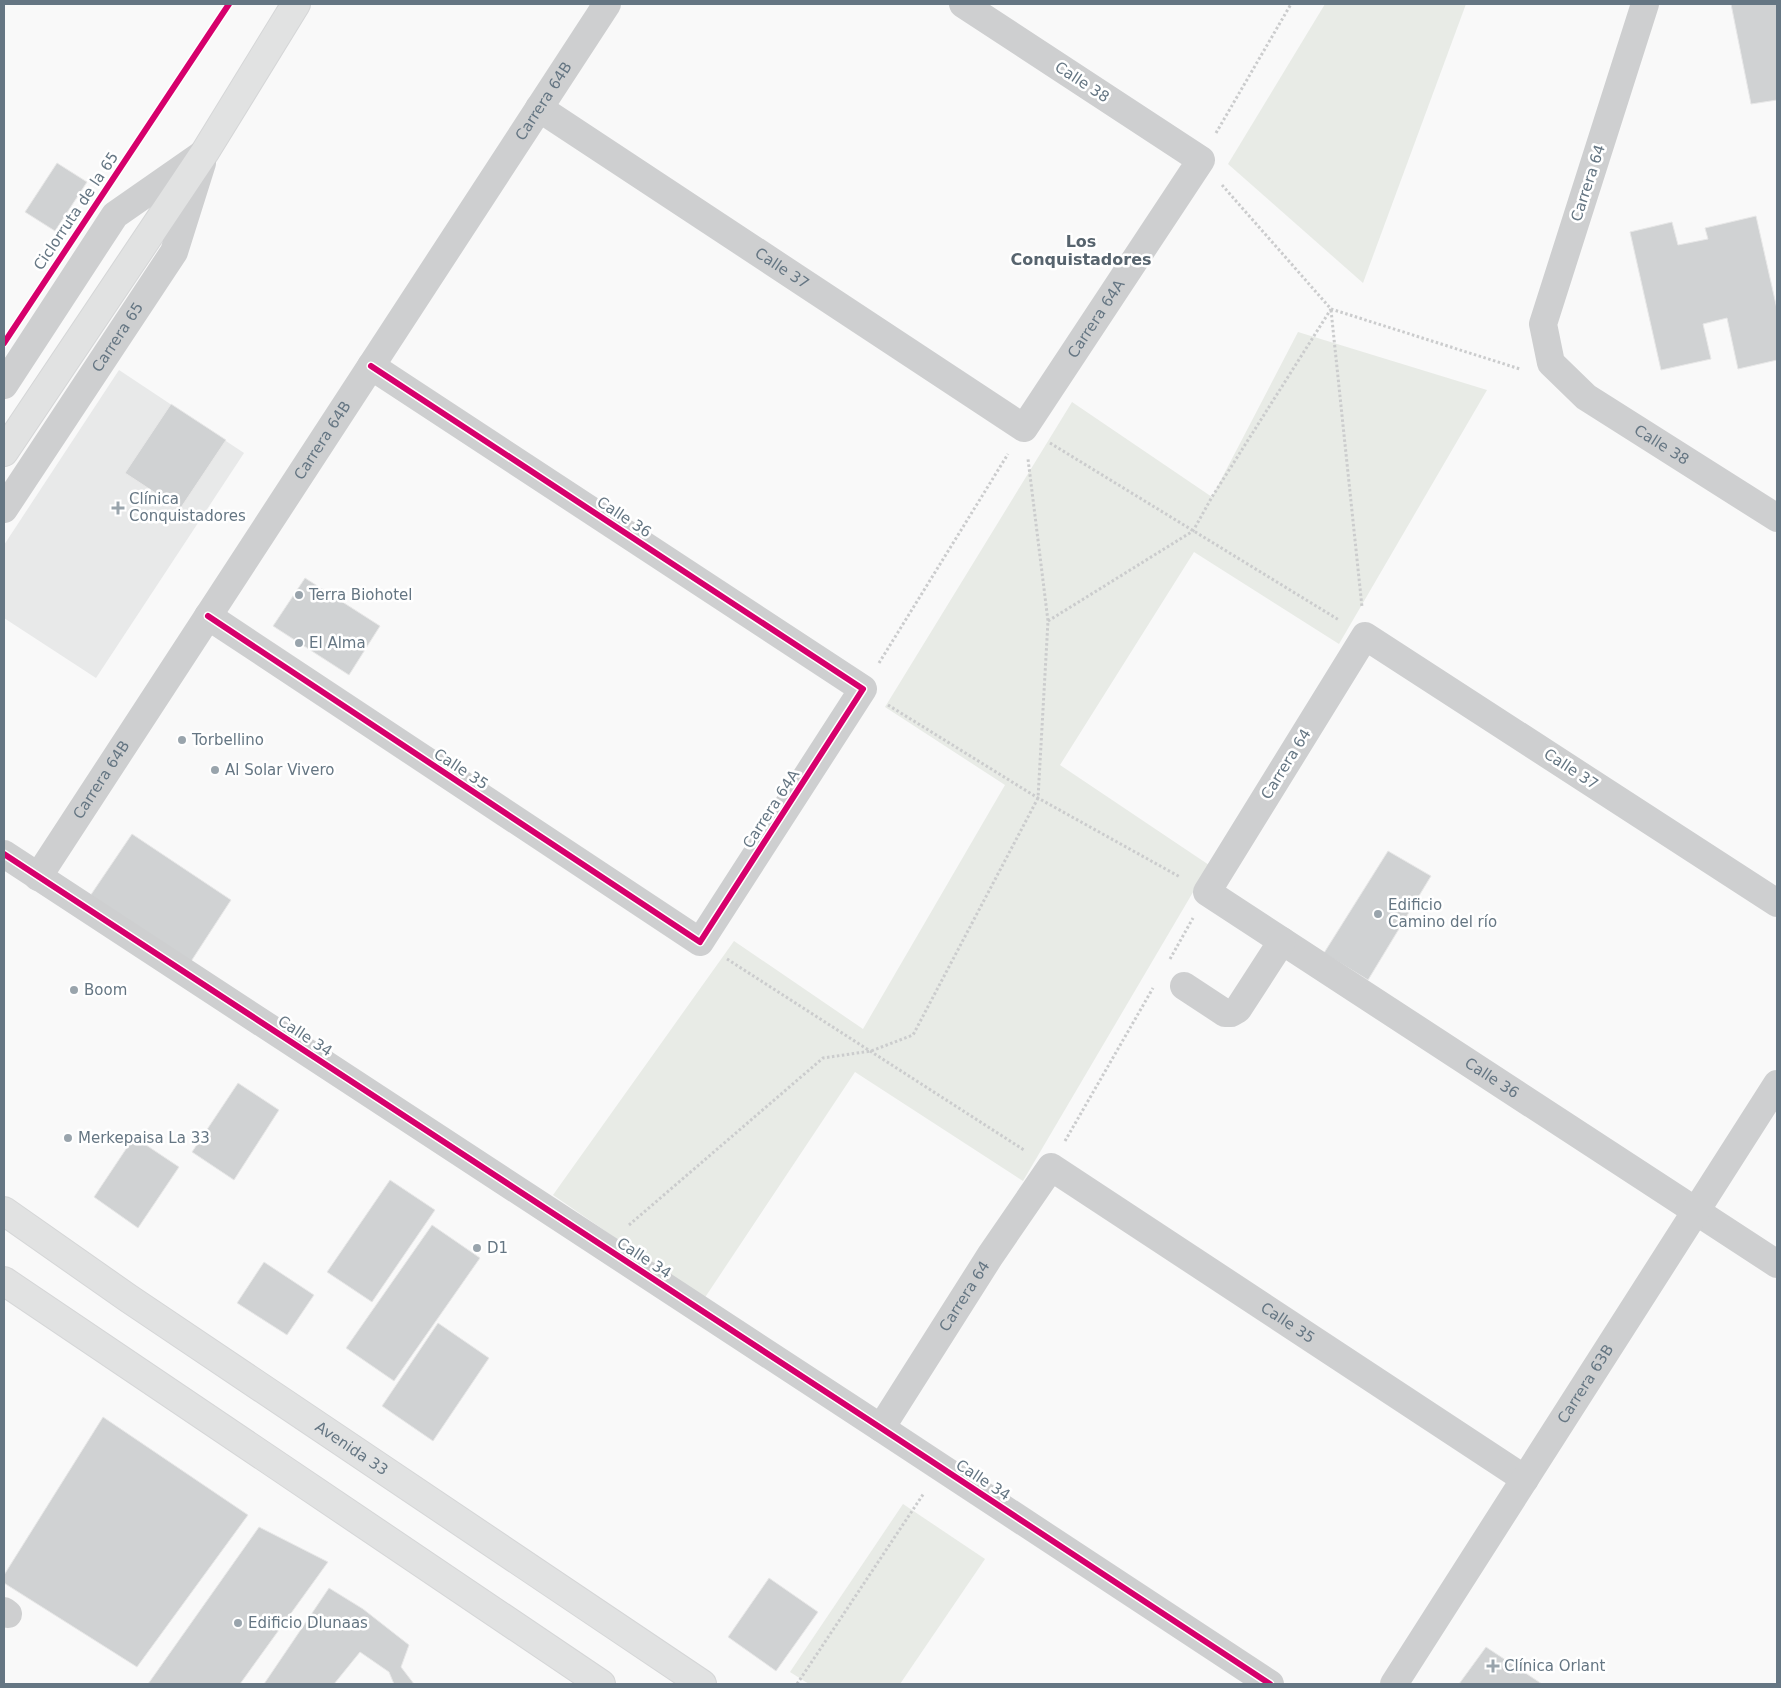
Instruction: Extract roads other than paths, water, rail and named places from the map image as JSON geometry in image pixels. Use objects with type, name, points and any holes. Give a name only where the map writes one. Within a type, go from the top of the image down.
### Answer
[{"type":"main road","name":"Carrera 65","points":[[4,452],[205,152],[296,4]]},
{"type":"main road","name":"Avenida 33","points":[[4,1211],[128,1298],[702,1684]]},
{"type":"main road","points":[[4,1282],[601,1684]]},
{"type":"street","name":"Carrera 64B","points":[[38,876],[607,4]]},
{"type":"street","name":"Calle 38","points":[[963,4],[1201,160]]},
{"type":"street","name":"Carrera 64","points":[[1540,367],[1542,324],[1645,4]]},
{"type":"street","name":"Calle 37","points":[[539,108],[1024,428]]},
{"type":"street","name":"Carrera 65","points":[[4,385],[114,215],[205,152]]},
{"type":"street","name":"Carrera 65","points":[[4,509],[174,252],[205,152]]},
{"type":"street","name":"Carrera 64A","points":[[1024,428],[1201,160]]},
{"type":"street","name":"Calle 36","points":[[372,366],[862,689]]},
{"type":"street","name":"Calle 38","points":[[1540,367],[1777,518]]},
{"type":"street","name":"Calle 35","points":[[208,616],[700,942]]},
{"type":"street","name":"Calle 37","points":[[1365,636],[1777,903]]},
{"type":"street","name":"Carrera 64","points":[[1207,892],[1365,636]]},
{"type":"street","name":"Carrera 64A","points":[[700,942],[862,689]]},
{"type":"street","name":"Calle 34","points":[[4,854],[1270,1684]]},
{"type":"street","name":"Calle 36","points":[[1207,892],[1777,1264]]},
{"type":"street","points":[[1184,986],[1225,1013],[1231,1013],[1238,1009],[1282,942]]},
{"type":"street","name":"Carrera 63B","points":[[1394,1684],[1777,1084]]},
{"type":"street","name":"Carrera 64","points":[[881,1428],[990,1256],[1051,1167]]},
{"type":"street","name":"Calle 35","points":[[1051,1167],[1525,1479]]},
{"type":"place","name":"Clínica Conquistadores","points":[[118,508]]},
{"type":"place","name":"Terra Biohotel","points":[[299,595]]},
{"type":"place","name":"El Alma","points":[[299,643]]},
{"type":"place","name":"Torbellino","points":[[182,740]]},
{"type":"place","name":"Al Solar Vivero","points":[[215,770]]},
{"type":"place","name":"Edificio Camino del río","points":[[1378,914]]},
{"type":"place","name":"Boom","points":[[74,990]]},
{"type":"place","name":"Merkepaisa La 33","points":[[68,1138]]},
{"type":"place","name":"D1","points":[[477,1248]]},
{"type":"place","name":"Edificio Dlunaas","points":[[238,1623]]},
{"type":"place","name":"Clínica Orlant","points":[[1493,1666]]},
{"type":"district","name":"Los Conquistadores","points":[[1081,250]]}]
